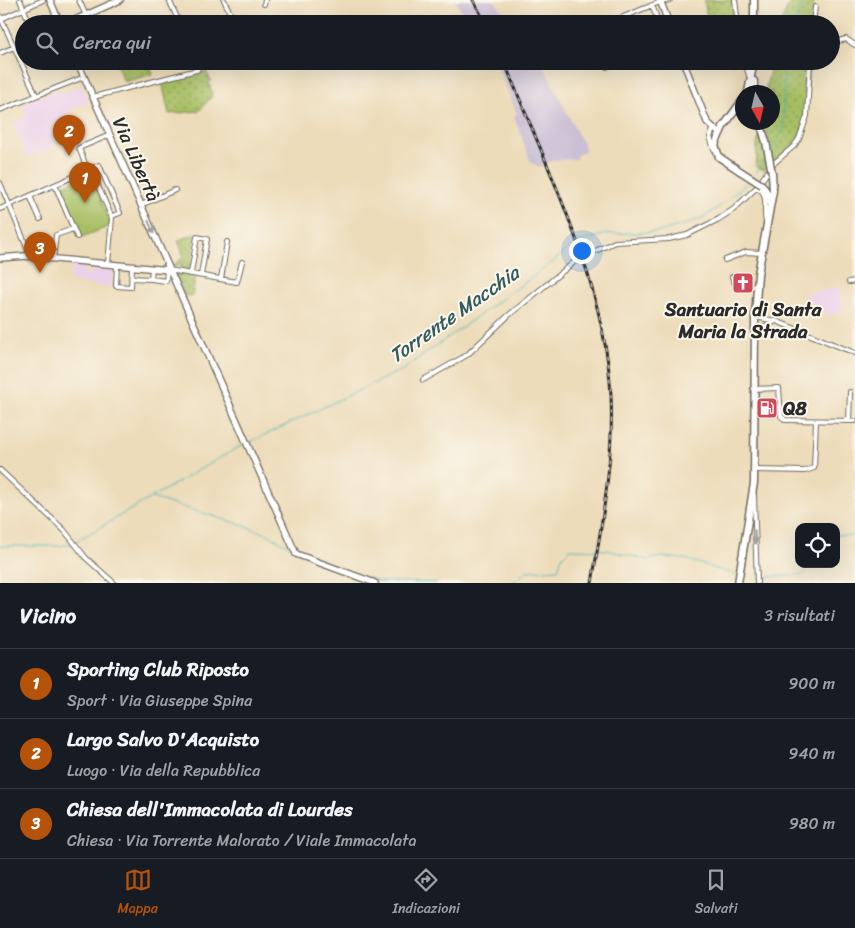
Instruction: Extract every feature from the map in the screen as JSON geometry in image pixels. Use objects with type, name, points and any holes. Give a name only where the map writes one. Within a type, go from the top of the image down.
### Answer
[{"type":"main road","points":[[754,0],[754,15]]},
{"type":"main road","points":[[750,85],[753,70]]},
{"type":"main road","points":[[754,70],[754,85]]},
{"type":"main road","points":[[735,109],[716,132],[715,150],[723,160],[740,170],[759,186],[769,197],[770,208]]},
{"type":"main road","points":[[738,580],[754,490],[754,332],[757,286],[773,191],[772,176],[762,130]]},
{"type":"main road","points":[[759,186],[769,186],[772,176]]},
{"type":"street","points":[[20,0],[26,15]]},
{"type":"street","points":[[0,54],[14,47],[1,17],[43,0]]},
{"type":"street","points":[[50,0],[56,15]]},
{"type":"street","points":[[79,0],[86,15]]},
{"type":"street","points":[[88,15],[119,0]]},
{"type":"street","points":[[170,0],[176,15]]},
{"type":"street","points":[[224,0],[231,15]]},
{"type":"street","points":[[628,15],[660,1],[670,0]]},
{"type":"street","points":[[735,0],[737,15]]},
{"type":"street","points":[[660,1],[665,15]]},
{"type":"street","points":[[652,5],[656,15]]},
{"type":"street","points":[[814,15],[815,7]]},
{"type":"street","points":[[840,41],[846,39],[855,45]]},
{"type":"street","points":[[25,70],[36,95]]},
{"type":"street","name":"Via Libertà","points":[[81,70],[141,204],[168,270],[293,547],[300,556],[375,583]]},
{"type":"street","points":[[92,97],[191,70]]},
{"type":"street","points":[[687,70],[707,122],[716,132]]},
{"type":"street","points":[[748,70],[751,81]]},
{"type":"street","points":[[423,380],[467,355],[509,315],[578,259],[615,242],[669,240],[687,235],[729,213],[759,186],[773,164],[794,146],[805,127],[809,70]]},
{"type":"street","points":[[0,110],[84,76]]},
{"type":"street","points":[[108,264],[112,216],[80,148],[110,135]]},
{"type":"street","points":[[0,209],[84,172],[88,168],[99,165],[120,213],[112,216]]},
{"type":"street","points":[[0,183],[31,257]]},
{"type":"street","points":[[55,185],[77,237]]},
{"type":"street","points":[[759,186],[765,198],[764,217],[767,224]]},
{"type":"street","points":[[141,204],[175,190]]},
{"type":"street","points":[[30,196],[40,219]]},
{"type":"street","points":[[53,259],[56,235],[73,229]]},
{"type":"street","points":[[191,274],[197,237],[207,239],[201,275]]},
{"type":"street","points":[[220,279],[227,242]]},
{"type":"street","points":[[725,260],[746,252],[762,253]]},
{"type":"street","points":[[0,258],[31,257],[152,268],[237,282],[242,262]]},
{"type":"street","points":[[117,265],[116,286],[131,287],[132,266]]},
{"type":"street","points":[[151,279],[152,268]]},
{"type":"street","points":[[132,278],[166,281],[168,270]]},
{"type":"street","points":[[732,278],[737,288],[757,286]]},
{"type":"street","points":[[849,282],[855,281]]},
{"type":"street","points":[[755,317],[776,321],[855,353]]},
{"type":"street","points":[[754,332],[776,321]]},
{"type":"street","points":[[754,389],[779,388],[781,416],[785,420],[855,421]]},
{"type":"street","points":[[849,421],[850,392]]},
{"type":"street","points":[[755,470],[805,471],[814,468],[816,421]]},
{"type":"street","points":[[0,470],[72,540],[86,558],[114,583]]},
{"type":"street","points":[[754,490],[757,583]]},
{"type":"shaded area","points":[[455,0],[494,0],[505,15],[464,15]]},
{"type":"shaded area","points":[[499,70],[546,70],[586,150],[576,156],[577,159],[554,160],[539,167],[531,163],[514,116],[517,114]]},
{"type":"shaded area","points":[[82,85],[89,102],[67,111],[70,118],[50,126],[54,146],[27,158],[13,122],[27,116],[22,104],[58,90],[60,94]]},
{"type":"shaded area","points":[[72,264],[85,265],[84,274],[90,274],[91,268],[113,270],[111,287],[70,281]]},
{"type":"shaded area","points":[[839,287],[843,307],[841,312],[828,315],[802,295]]},
{"type":"green space","points":[[704,0],[732,0],[734,15],[707,15]]},
{"type":"green space","points":[[791,0],[814,0],[813,15],[784,15]]},
{"type":"green space","points":[[119,70],[151,70],[153,74],[124,82]]},
{"type":"green space","points":[[770,70],[808,70],[805,121],[802,130],[792,147],[764,170],[756,166],[758,140],[760,136],[763,144],[769,140],[766,130],[780,130],[780,85],[767,85]]},
{"type":"green space","points":[[206,71],[211,81],[209,82],[212,96],[199,111],[169,114],[162,82]]},
{"type":"green space","points":[[90,173],[110,222],[108,227],[82,237],[60,187]]},
{"type":"green space","points":[[195,234],[190,270],[181,268],[181,265],[177,265],[177,267],[172,266],[184,257],[178,240]]},
{"type":"green space","points":[[176,273],[196,276],[192,296],[184,295]]},
{"type":"waterway","name":"Torrente Macchia","points":[[798,15],[804,0]]},
{"type":"waterway","name":"Torrente Macchia","points":[[771,152],[784,129],[784,70]]},
{"type":"waterway","name":"Torrente Macchia","points":[[753,176],[766,159]]},
{"type":"waterway","name":"Torrente Macchia","points":[[248,443],[404,369],[549,265],[574,244],[606,234],[658,232],[686,224],[704,217],[719,207],[749,181]]},
{"type":"waterway","name":"Torrente Macchia","points":[[0,546],[59,546],[71,544],[244,444]]},
{"type":"waterway","points":[[152,498],[236,523],[267,534],[289,546]]},
{"type":"waterway","points":[[840,535],[855,536]]},
{"type":"waterway","points":[[512,583],[527,571],[558,569],[562,557],[570,549],[607,550],[647,560],[661,557],[685,559],[736,575]]},
{"type":"waterway","points":[[298,550],[336,566]]},
{"type":"waterway","points":[[759,577],[803,575],[809,568]]},
{"type":"waterway","points":[[363,576],[381,582],[436,583]]},
{"type":"railway","points":[[473,0],[481,15]]},
{"type":"railway","points":[[508,70],[555,183],[586,267],[598,309],[606,352],[611,395],[611,442],[600,536],[592,583]]},
{"type":"place","name":"Largo Salvo D'Acquisto","points":[[69,156]]},
{"type":"place","name":"Sporting Club Riposto","points":[[85,203]]},
{"type":"place","name":"Chiesa dell'Immacolata di Lourdes","points":[[40,273]]},
{"type":"place","name":"Santuario di Santa Maria la Strada","points":[[743,283]]},
{"type":"place","name":"Q8","points":[[767,408]]}]
